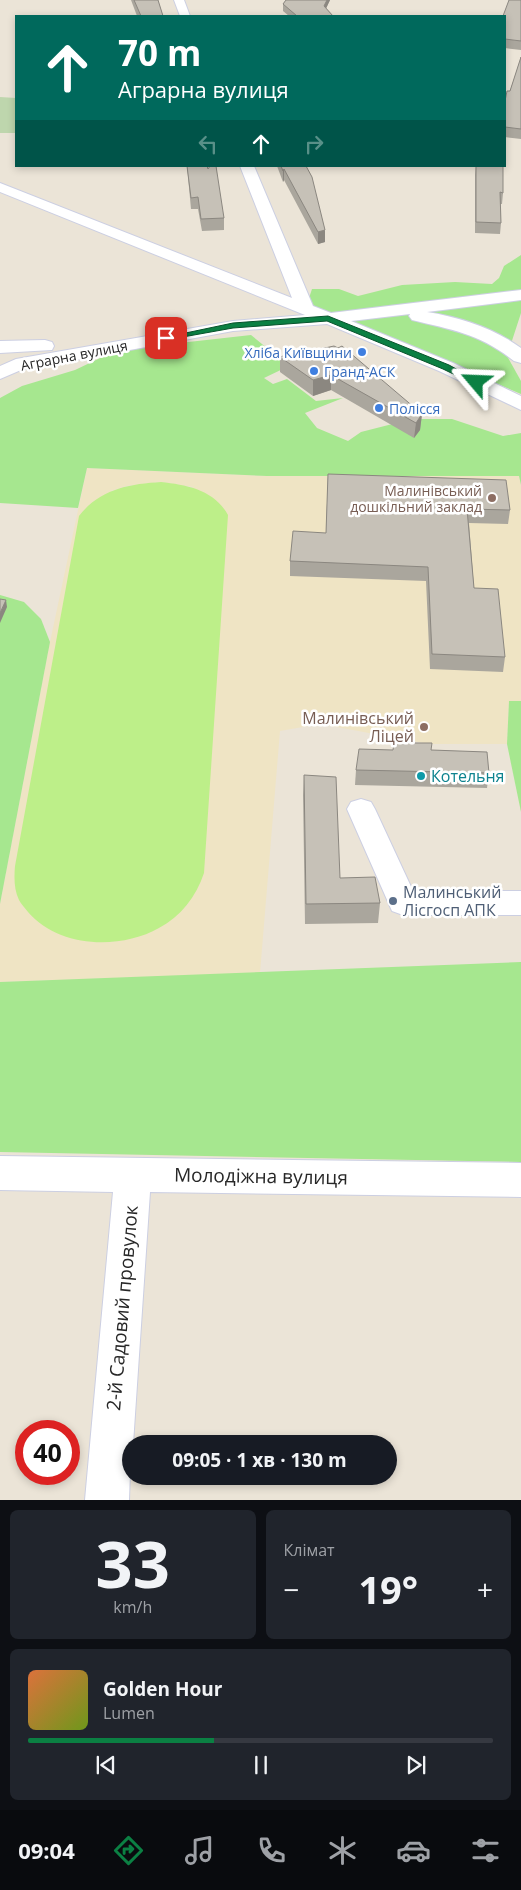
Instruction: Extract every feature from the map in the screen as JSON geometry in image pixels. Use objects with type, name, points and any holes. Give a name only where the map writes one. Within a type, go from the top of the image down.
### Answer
[{"type":"street","points":[[178,0],[185,15]]},
{"type":"street","points":[[247,167],[306,310]]},
{"type":"street","points":[[0,187],[236,280],[446,367],[521,404]]},
{"type":"street","points":[[387,312],[521,295]]},
{"type":"street","points":[[387,312],[441,318],[479,332],[521,357]]},
{"type":"street","name":"Аграрна вулиця","points":[[0,373],[16,365],[233,326],[328,319],[387,312]]},
{"type":"street","points":[[0,347],[132,344]]},
{"type":"street","points":[[361,809],[403,903],[521,903]]},
{"type":"street","name":"Молодіжна вулиця","points":[[0,1174],[521,1180]]},
{"type":"street","name":"2-й Садовий провулок","points":[[107,1500],[133,1175]]},
{"type":"shaded area","name":"Малинівський Ліцей","points":[[87,468],[267,476],[519,476],[521,485],[521,701],[509,701],[507,744],[429,744],[320,724],[280,731],[260,973],[0,982],[0,904],[50,642]],"holes":[[[161,482],[193,487],[188,904],[159,928],[135,937],[110,942],[111,491],[126,486]]]},
{"type":"green space","points":[[0,97],[15,98],[15,133],[0,133]]},
{"type":"green space","points":[[521,255],[521,313],[507,356],[521,381],[521,394],[307,304],[312,289],[339,289],[358,296],[402,285],[455,282],[492,284],[499,278],[504,266]]},
{"type":"green space","points":[[251,335],[289,366],[264,378],[273,384],[287,379],[316,401],[343,398],[305,413],[317,428],[348,441],[361,432],[412,419],[452,419],[503,436],[521,433],[521,485],[519,476],[267,476],[87,468],[78,508],[0,503],[0,398],[22,386],[75,370],[117,350]]},
{"type":"green space","points":[[161,482],[190,487],[208,494],[228,515],[204,873],[197,890],[187,905],[174,918],[159,928],[126,940],[90,942],[56,933],[41,924],[28,912],[17,896],[14,875],[15,866],[79,516],[87,507],[106,494],[138,484]]},
{"type":"green space","points":[[0,595],[24,602],[41,619],[50,642],[0,904]]},
{"type":"green space","points":[[509,701],[521,701],[521,812],[507,744]]},
{"type":"green space","points":[[521,962],[521,1162],[0,1152],[0,982]]},
{"type":"building","points":[[134,0],[158,0],[163,15],[141,15]]},
{"type":"building","points":[[286,0],[327,0],[324,6],[332,15],[296,15],[283,4]]},
{"type":"building","points":[[509,0],[521,0],[521,41],[506,39],[506,15],[503,15]]},
{"type":"building","points":[[521,57],[521,129],[506,127],[506,96],[507,91],[510,91]]},
{"type":"building","points":[[187,167],[207,167],[208,169],[209,167],[216,167],[224,218],[201,219],[198,197],[191,198]]},
{"type":"building","points":[[281,167],[307,167],[312,177],[325,230],[318,232],[284,169],[283,171]]},
{"type":"building","points":[[476,167],[503,167],[503,193],[500,192],[501,223],[476,222]]},
{"type":"building","points":[[334,346],[338,348],[342,346],[422,414],[416,423],[331,375],[313,380],[280,357],[306,348],[311,351]]},
{"type":"building","points":[[328,474],[506,480],[510,510],[467,509],[474,588],[498,589],[505,657],[432,654],[428,567],[290,561],[293,531],[326,533]]},
{"type":"building","points":[[0,599],[6,600],[0,613]]},
{"type":"building","points":[[394,743],[432,743],[431,750],[487,752],[489,773],[356,770],[359,749],[393,750]]},
{"type":"building","points":[[304,775],[336,777],[340,878],[375,877],[380,903],[306,904]]},
{"type":"place","name":"Хліба Київщини","points":[[362,352]]},
{"type":"place","name":"Гранд-АСК","points":[[314,371]]},
{"type":"place","name":"Полісся","points":[[379,408]]},
{"type":"place","name":"Малинівський дошкільний заклад","points":[[492,498]]},
{"type":"place","name":"Малинівський Ліцей","points":[[424,727]]},
{"type":"place","name":"Котельня","points":[[421,776]]},
{"type":"place","name":"Малинський Лісгосп АПК","points":[[393,901]]},
{"type":"route","points":[[166,338],[233,326],[328,319],[446,367],[476,382]]}]
